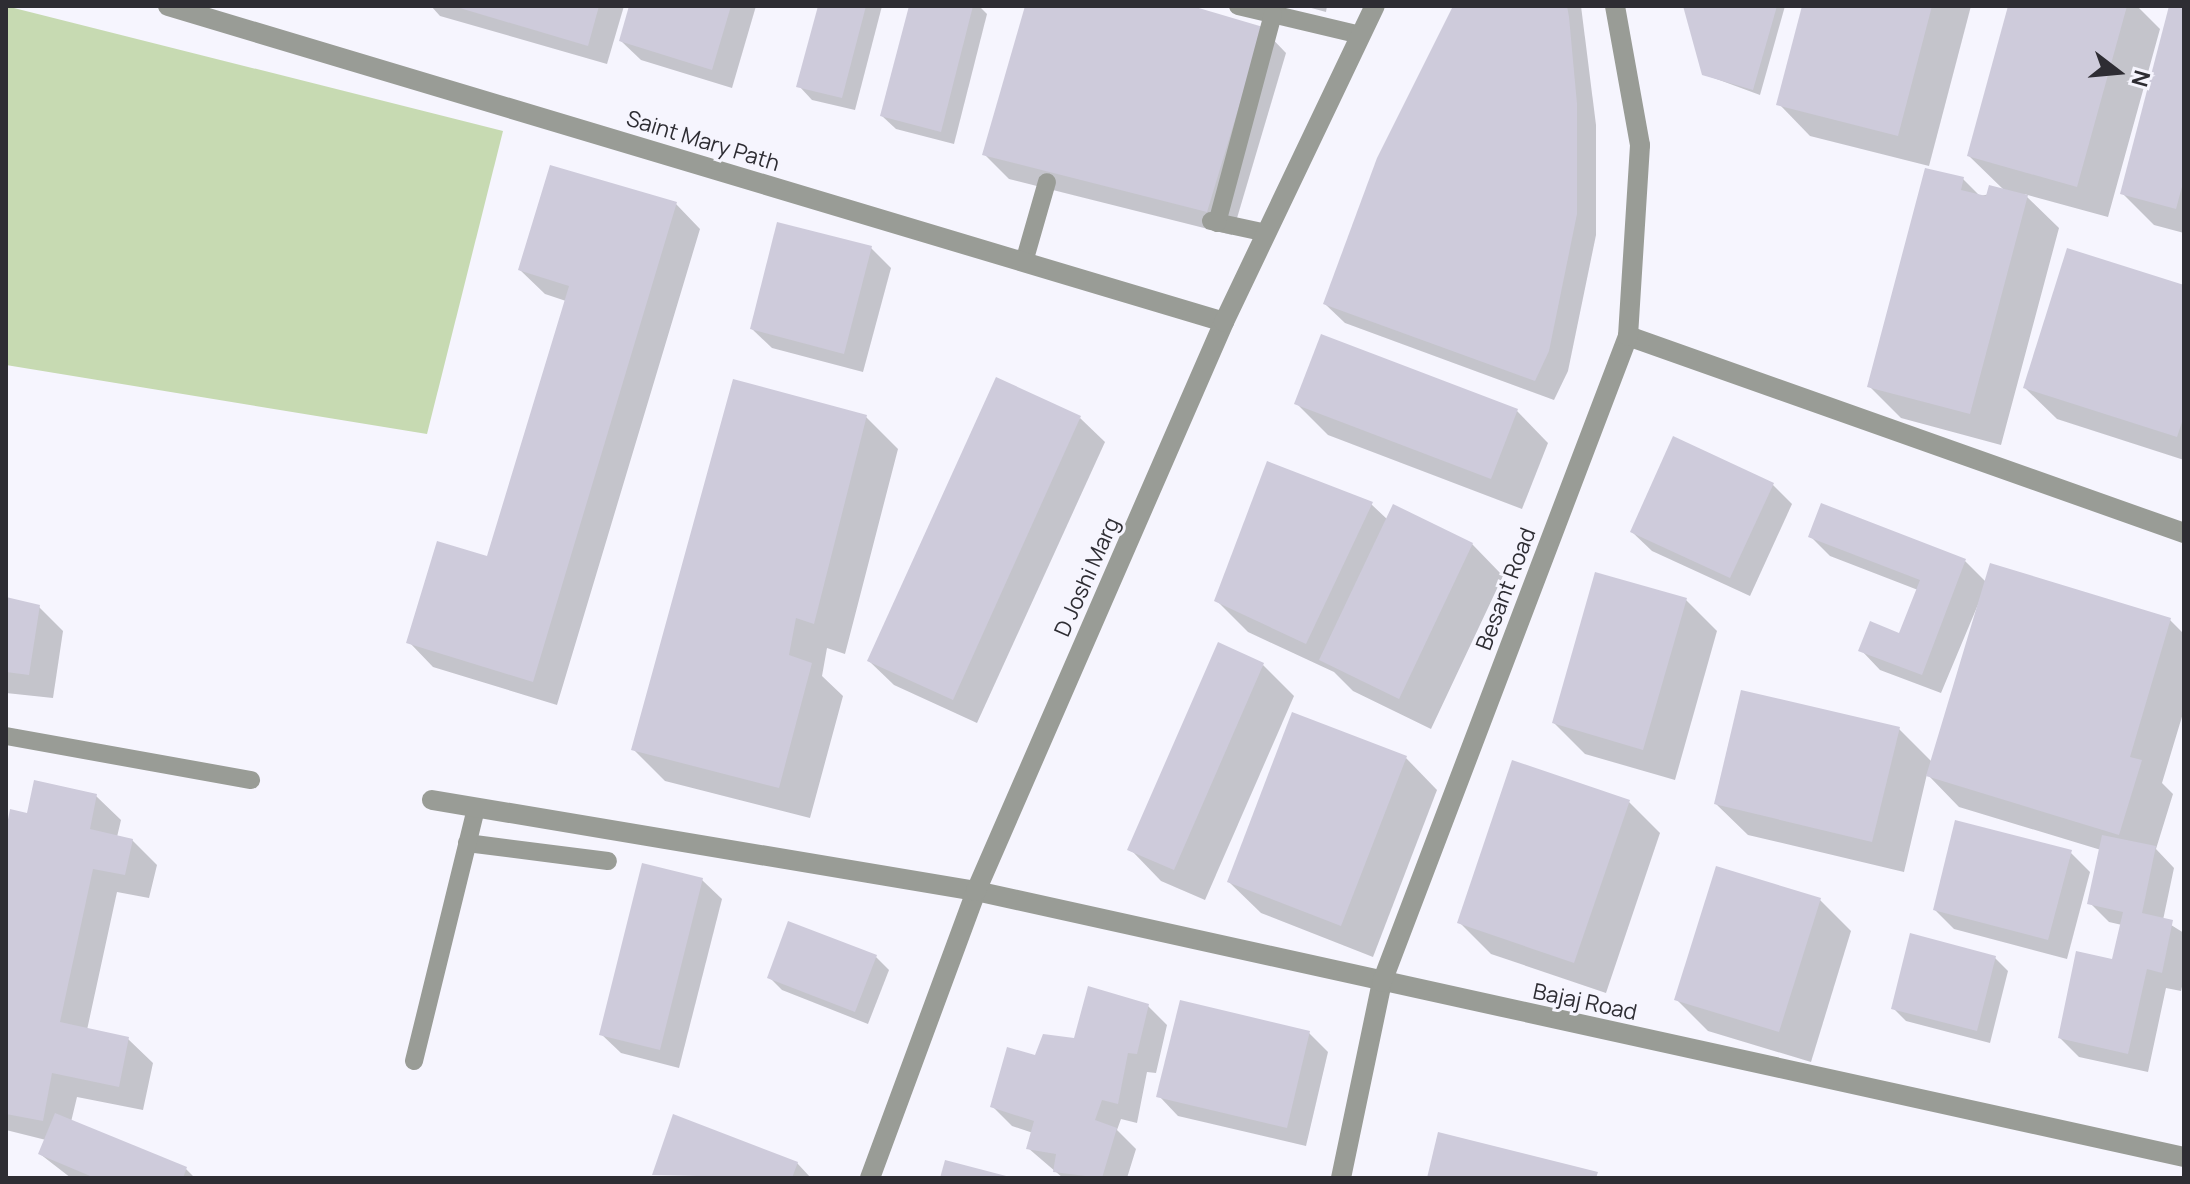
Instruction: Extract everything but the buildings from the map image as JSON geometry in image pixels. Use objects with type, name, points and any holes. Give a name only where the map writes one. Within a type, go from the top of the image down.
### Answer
[{"type":"street","name":"Saint Mary Path","points":[[168,6],[1224,322]]},
{"type":"street","name":"D Joshi Marg","points":[[870,1178],[976,891],[1224,322],[1375,6]]},
{"type":"street","name":"Besant Road","points":[[1341,1178],[1382,982],[1628,336],[1640,145],[1615,6]]},
{"type":"street","points":[[1628,336],[2184,533]]},
{"type":"street","name":"Bajaj Road","points":[[432,800],[976,891],[2184,1157]]},
{"type":"lane","points":[[1238,6],[1361,35]]},
{"type":"lane","points":[[1267,233],[1214,222],[1273,14]]},
{"type":"lane","points":[[1024,262],[1047,182]]},
{"type":"lane","points":[[6,736],[251,780]]},
{"type":"lane","points":[[414,1061],[476,808]]},
{"type":"lane","points":[[467,843],[608,861]]},
{"type":"green space","points":[[6,6],[503,131],[427,434],[6,365]]}]
